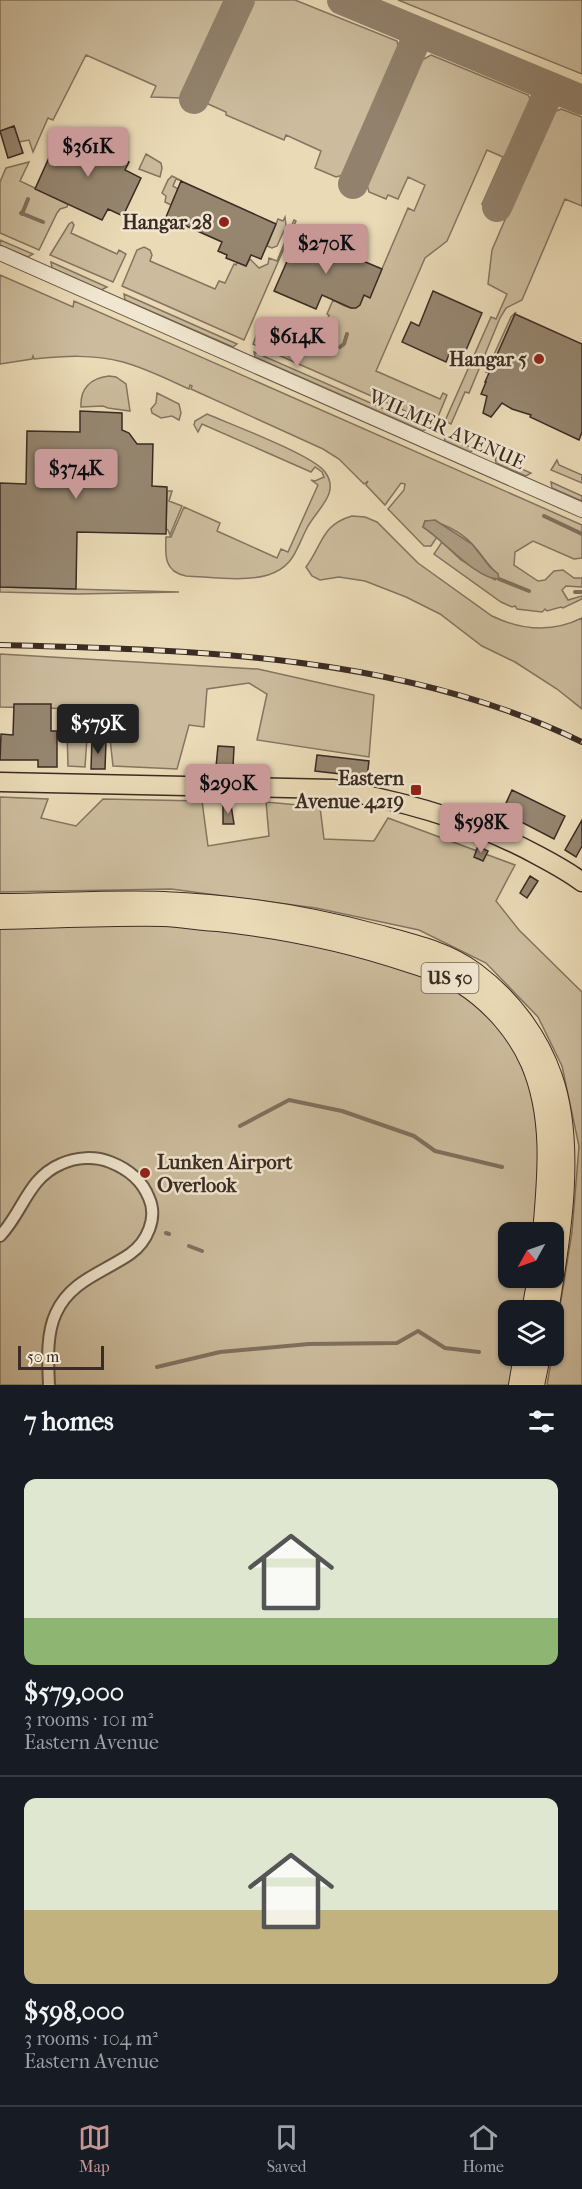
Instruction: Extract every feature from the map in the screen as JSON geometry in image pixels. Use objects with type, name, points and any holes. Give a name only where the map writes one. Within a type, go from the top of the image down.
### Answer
[{"type":"highway","name":"US 50","points":[[0,904],[163,902],[242,908],[333,922],[446,956],[475,973],[503,997],[523,1020],[541,1050],[553,1078],[561,1109],[564,1195],[550,1300]]},
{"type":"highway","name":"US 50","points":[[0,919],[165,916],[250,925],[333,939],[421,966],[462,983],[501,1016],[517,1037],[530,1060],[539,1085],[548,1149],[544,1222]]},
{"type":"highway","points":[[519,1385],[522,1366]]},
{"type":"highway","points":[[534,1385],[538,1366]]},
{"type":"main road","points":[[0,782],[333,789],[364,794],[446,816],[485,830],[524,848],[582,882]]},
{"type":"street","name":"WILMER AVENUE","points":[[0,253],[582,510]]},
{"type":"street","points":[[0,1236],[37,1181],[49,1170],[78,1159],[97,1159],[116,1164],[143,1184],[152,1203],[151,1224],[142,1243],[130,1254],[100,1270],[70,1292],[60,1305],[55,1314],[49,1342],[49,1385]]},
{"type":"shaded area","points":[[0,0],[225,0],[182,98],[151,97],[156,86],[86,55],[53,120],[48,118],[33,152],[29,140],[19,142],[14,126],[0,131]]},
{"type":"shaded area","points":[[251,0],[295,0],[397,41],[399,51],[343,175],[336,177],[315,168],[321,151],[286,135],[284,140],[226,115],[226,112],[206,103]]},
{"type":"shaded area","points":[[398,0],[582,0],[582,74]]},
{"type":"shaded area","points":[[431,55],[528,95],[533,104],[488,203],[482,204],[503,157],[487,150],[447,241],[425,258],[376,371],[440,399],[443,393],[447,395],[435,424],[253,344],[260,326],[263,327],[264,324],[319,348],[323,340],[326,341],[330,331],[327,330],[330,322],[327,320],[329,315],[327,314],[333,300],[351,308],[358,305],[364,295],[370,297],[408,208],[414,211],[425,185],[408,177],[398,199],[388,195],[386,199],[369,192],[367,185],[422,60]]},
{"type":"shaded area","points":[[561,109],[582,117],[582,206],[565,199],[522,300],[506,308],[500,318],[469,393],[465,392],[451,424],[445,421],[491,317],[496,319],[507,294],[488,284],[492,250],[551,113]]},
{"type":"shaded area","points":[[146,154],[161,163],[160,177],[139,169]]},
{"type":"shaded area","points":[[29,162],[20,181],[68,204],[57,213],[39,250],[0,233],[0,182],[6,168]]},
{"type":"shaded area","points":[[172,176],[182,181],[176,179],[173,186],[178,189],[171,205],[165,202],[166,196],[162,193]]},
{"type":"shaded area","points":[[285,217],[286,226],[277,246],[272,248],[267,246],[278,219],[283,221]]},
{"type":"shaded area","points":[[294,220],[296,221],[244,340],[122,286],[137,250],[144,247],[150,250],[152,255],[150,261],[215,289],[219,281],[225,283],[237,262],[246,266],[250,259],[259,268],[268,264],[269,258],[277,261]]},
{"type":"shaded area","points":[[72,222],[74,225],[71,233],[117,254],[119,250],[126,254],[113,282],[50,255]]},
{"type":"shaded area","points":[[0,240],[33,254],[28,257],[0,245]]},
{"type":"shaded area","points":[[51,262],[107,287],[101,290],[52,268]]},
{"type":"shaded area","points":[[0,275],[73,307],[74,301],[582,525],[582,558],[574,559],[533,541],[515,552],[514,565],[538,581],[545,580],[554,571],[563,570],[574,578],[582,578],[582,587],[566,586],[562,590],[568,600],[582,596],[582,599],[563,608],[547,611],[545,609],[542,612],[517,609],[515,606],[501,602],[434,554],[442,542],[461,560],[495,580],[498,574],[468,540],[444,525],[425,521],[423,527],[437,537],[431,546],[424,546],[388,509],[404,490],[405,484],[401,483],[385,505],[366,485],[368,481],[364,484],[339,459],[323,449],[191,389],[190,385],[189,389],[140,367],[101,358],[34,359],[33,356],[32,359],[0,364]]},
{"type":"shaded area","points":[[124,294],[237,344],[233,347],[125,300]]},
{"type":"shaded area","points":[[516,312],[489,373],[486,372],[511,317]]},
{"type":"shaded area","points":[[254,352],[428,428],[423,431],[255,357]]},
{"type":"shaded area","points":[[116,377],[126,384],[130,411],[103,406],[81,407],[84,390],[96,379]]},
{"type":"shaded area","points":[[157,393],[179,404],[181,413],[179,420],[172,416],[161,418],[152,413],[151,409],[156,403]]},
{"type":"shaded area","points":[[207,414],[305,457],[325,472],[329,480],[329,494],[311,521],[289,562],[277,572],[249,578],[186,576],[173,571],[167,562],[166,537],[171,537],[184,507],[220,523],[217,531],[277,558],[281,549],[288,552],[318,485],[311,480],[315,481],[324,477],[322,472],[315,467],[311,472],[202,424],[198,432],[194,425],[195,421]]},
{"type":"shaded area","points":[[444,435],[475,449],[470,452],[445,441]]},
{"type":"shaded area","points":[[495,457],[531,473],[526,476],[496,463]]},
{"type":"shaded area","points":[[557,460],[559,465],[582,475],[582,483],[551,470]]},
{"type":"shaded area","points":[[551,482],[582,496],[582,501],[552,488]]},
{"type":"shaded area","points":[[167,491],[172,491],[169,501],[182,506],[170,535],[166,529]]},
{"type":"shaded area","points":[[352,516],[365,517],[377,522],[418,563],[492,616],[503,621],[525,627],[548,628],[582,618],[582,709],[557,689],[515,662],[482,646],[440,614],[406,597],[365,581],[339,577],[320,580],[312,576],[306,567],[328,530]]},
{"type":"shaded area","points":[[435,520],[472,544],[498,574],[499,579],[490,578],[470,566],[423,527],[425,521]]},
{"type":"shaded area","points":[[0,587],[179,592],[78,594],[0,592]]},
{"type":"shaded area","points":[[0,654],[258,669],[374,695],[369,757],[257,740],[267,694],[249,683],[207,689],[204,727],[189,725],[177,769],[113,766],[110,739],[87,738],[85,767],[68,766],[67,730],[82,731],[80,709],[0,707]]},
{"type":"shaded area","points":[[0,797],[48,799],[41,818],[76,826],[103,799],[202,801],[208,846],[269,836],[266,802],[320,807],[324,839],[374,841],[388,818],[515,865],[496,901],[519,930],[582,992],[582,1385],[547,1385],[550,1366],[564,1366],[564,1300],[561,1300],[572,1232],[579,1146],[562,1066],[538,1017],[486,963],[419,930],[316,908],[171,889],[0,892]]},
{"type":"shaded area","points":[[165,916],[333,939],[485,1001],[539,1085],[543,1222],[498,1222],[498,1288],[536,1288],[534,1300],[498,1300],[498,1366],[522,1366],[519,1385],[0,1385],[0,919]]},
{"type":"building","points":[[14,126],[23,153],[8,158],[0,131]]},
{"type":"building","points":[[61,131],[129,162],[125,170],[141,178],[123,216],[108,209],[102,220],[35,189]]},
{"type":"building","name":"Hangar 28","points":[[181,181],[276,224],[261,259],[251,255],[246,266],[226,258],[227,255],[218,251],[222,242],[166,217]]},
{"type":"building","points":[[299,234],[382,269],[370,298],[364,295],[360,305],[351,308],[322,295],[316,309],[274,291]]},
{"type":"building","points":[[433,291],[482,313],[463,357],[450,352],[446,362],[402,342],[411,322],[419,326]]},
{"type":"building","name":"Hangar 5","points":[[515,314],[582,344],[582,432],[579,440],[502,403],[491,417],[483,413],[487,396],[481,394]]},
{"type":"building","points":[[80,411],[122,413],[122,430],[129,433],[137,444],[153,444],[152,486],[167,487],[166,534],[77,532],[76,589],[0,587],[0,483],[26,484],[27,431],[80,432]]},
{"type":"building","points":[[14,704],[51,704],[51,731],[57,731],[57,767],[38,767],[38,760],[0,760],[1,734],[13,735]]},
{"type":"building","points":[[92,740],[106,741],[105,769],[91,769]]},
{"type":"building","points":[[218,746],[234,747],[233,767],[216,767]]},
{"type":"building","points":[[317,755],[369,761],[367,777],[315,771]]},
{"type":"building","points":[[512,790],[565,816],[554,839],[502,812]]},
{"type":"building","points":[[223,805],[231,805],[234,824],[223,824]]},
{"type":"building","points":[[582,820],[582,846],[576,857],[565,850]]},
{"type":"building","points":[[478,846],[488,851],[483,861],[474,857]]},
{"type":"building","points":[[530,876],[538,881],[527,898],[520,893]]},
{"type":"waterway","points":[[22,214],[28,199]]},
{"type":"waterway","points":[[21,213],[43,222]]},
{"type":"waterway","points":[[340,347],[344,344],[347,334]]},
{"type":"waterway","points":[[544,516],[582,534]]},
{"type":"waterway","points":[[499,579],[529,591]]},
{"type":"waterway","points":[[575,592],[582,592]]},
{"type":"waterway","points":[[240,1126],[289,1100],[342,1111],[414,1136],[435,1151],[502,1167]]},
{"type":"waterway","points":[[189,1246],[202,1251]]},
{"type":"waterway","points":[[157,1367],[220,1352],[309,1344],[397,1343],[418,1331],[445,1348],[479,1352]]},
{"type":"taxiway","points":[[194,99],[240,0]]},
{"type":"taxiway","points":[[342,0],[582,100]]},
{"type":"taxiway","points":[[353,184],[419,33]]},
{"type":"taxiway","points":[[497,207],[551,87]]},
{"type":"railway","points":[[0,645],[223,655],[297,662],[370,674],[443,690],[513,713],[582,742]]},
{"type":"place","name":"Hangar 28","points":[[224,222]]},
{"type":"place","name":"Hangar 5","points":[[539,359]]},
{"type":"place","name":"Eastern Avenue 4219","points":[[416,790]]},
{"type":"place","name":"Lunken Airport Overlook","points":[[145,1173]]}]
